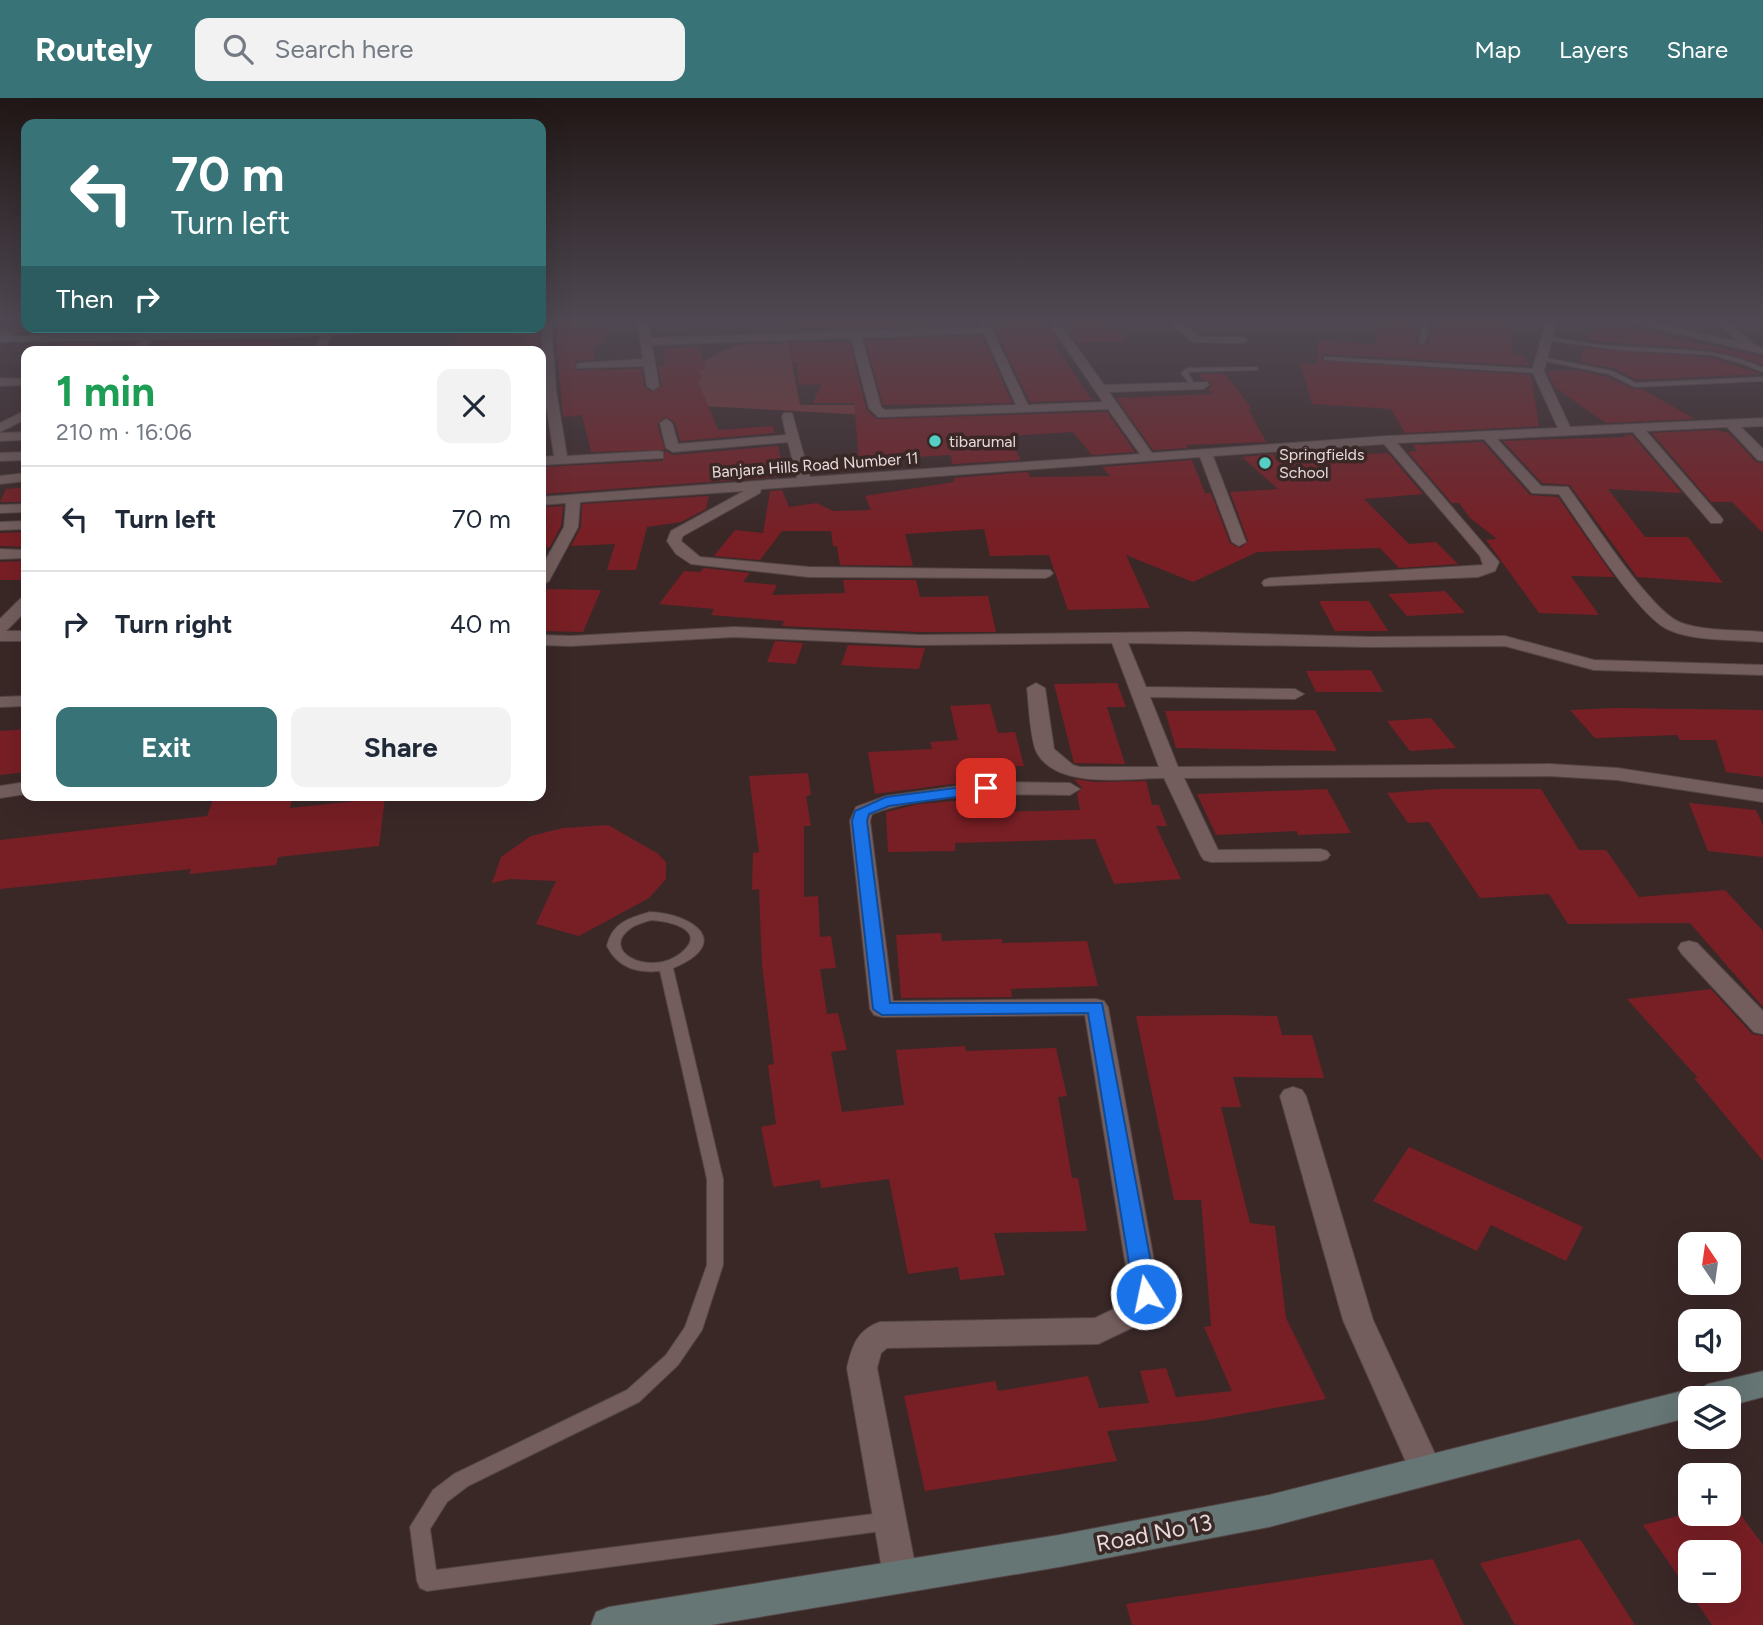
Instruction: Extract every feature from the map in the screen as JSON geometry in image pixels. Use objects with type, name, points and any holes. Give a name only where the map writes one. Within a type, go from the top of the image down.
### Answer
[{"type":"main road","points":[[1741,1390],[1763,1384]]},
{"type":"main road","name":"Road No 13","points":[[609,1625],[900,1575],[1059,1551],[1269,1511],[1678,1406]]},
{"type":"street","points":[[870,390],[874,408],[882,414],[1111,405]]},
{"type":"street","points":[[1015,390],[1023,408]]},
{"type":"street","points":[[1101,390],[1148,456]]},
{"type":"street","points":[[1550,390],[1566,432]]},
{"type":"street","points":[[546,405],[547,432],[561,459]]},
{"type":"street","points":[[788,416],[805,483]]},
{"type":"street","points":[[0,428],[21,417]]},
{"type":"street","name":"Banjara Hills Road Number 11","points":[[546,501],[1387,440],[1763,422]]},
{"type":"street","points":[[666,423],[673,448],[793,439]]},
{"type":"street","points":[[1730,423],[1763,457]]},
{"type":"street","points":[[1636,428],[1716,520]]},
{"type":"street","points":[[0,437],[21,436]]},
{"type":"street","points":[[1488,436],[1537,490],[1563,490],[1651,609],[1672,625],[1688,631],[1763,637]]},
{"type":"street","points":[[1270,583],[1478,572],[1490,568],[1491,562],[1486,554],[1387,440]]},
{"type":"street","points":[[1205,453],[1239,542]]},
{"type":"street","points":[[546,460],[658,455]]},
{"type":"street","points":[[0,457],[21,456]]},
{"type":"street","points":[[0,480],[21,478]]},
{"type":"street","points":[[759,487],[676,534],[674,541],[681,551],[696,561],[809,572],[1045,573]]},
{"type":"street","points":[[546,572],[571,527],[573,499]]},
{"type":"street","points":[[0,509],[21,508]]},
{"type":"street","points":[[0,526],[21,525]]},
{"type":"street","points":[[0,554],[21,554]]},
{"type":"street","points":[[0,628],[21,607]]},
{"type":"street","points":[[546,640],[734,632],[920,640],[1118,638],[1505,641],[1521,643],[1562,658],[1592,664],[1629,668],[1763,670]]},
{"type":"street","points":[[0,636],[21,636]]},
{"type":"street","points":[[1118,638],[1171,772],[1211,856],[1320,855]]},
{"type":"street","points":[[1036,688],[1045,751],[1066,769],[1079,773],[1549,770],[1617,774],[1763,796]]},
{"type":"street","points":[[1140,692],[1295,694]]},
{"type":"street","points":[[0,702],[21,701]]},
{"type":"street","points":[[900,1575],[862,1368],[867,1347],[880,1335],[1098,1331],[1132,1314],[1146,1294],[1096,1007],[882,1009],[860,821],[863,811],[886,802],[986,788],[1070,789]]},
{"type":"street","points":[[0,792],[21,789]]},
{"type":"street","points":[[1689,948],[1763,1026]]},
{"type":"street","points":[[1293,1096],[1358,1320],[1426,1469]]},
{"type":"lane","points":[[664,916],[687,923],[694,929],[695,946],[679,961],[666,965],[639,967],[618,957],[613,941],[618,933],[637,919],[664,916]]},
{"type":"lane","points":[[666,965],[715,1179],[715,1265],[693,1330],[673,1360],[633,1396],[461,1480],[440,1496],[420,1527],[427,1581],[891,1521]]},
{"type":"shaded area","points":[[663,390],[797,390],[800,405],[865,405],[868,415],[647,403]]},
{"type":"building","points":[[561,390],[702,390],[718,430],[773,426],[775,433],[680,441],[675,422],[665,417],[657,424],[665,450],[591,452],[582,415],[563,417]]},
{"type":"building","name":"tibarumal","points":[[818,390],[861,390],[866,409],[876,419],[1107,412],[1135,452],[1092,455],[1073,432],[1009,436],[1021,460],[952,464],[951,455],[859,460],[854,403],[813,403]]},
{"type":"building","points":[[879,390],[1006,390],[1012,403],[883,405]]},
{"type":"building","points":[[1024,390],[1085,390],[1091,399],[1098,400],[1030,402]]},
{"type":"building","points":[[1209,390],[1238,390],[1252,409],[1248,409],[1266,442],[1186,445],[1187,448],[1153,450],[1116,398],[1212,394]]},
{"type":"building","points":[[1308,390],[1533,390],[1539,426],[1405,433],[1391,409],[1312,404]]},
{"type":"building","points":[[1559,390],[1644,390],[1695,419],[1606,423]]},
{"type":"building","points":[[1716,430],[1729,433],[1756,462],[1763,463],[1763,533],[1732,502],[1711,502],[1652,433]]},
{"type":"building","points":[[1624,435],[1632,435],[1682,493],[1608,489],[1645,537],[1688,537],[1723,583],[1637,577],[1570,485],[1542,483],[1503,441],[1627,437]]},
{"type":"building","points":[[1483,442],[1530,495],[1558,497],[1614,577],[1571,576],[1599,615],[1539,613],[1486,540],[1497,539],[1470,518],[1459,503],[1452,503],[1408,452],[1417,451],[1413,445]]},
{"type":"building","points":[[778,446],[782,464],[772,464],[777,477],[546,494],[546,467],[663,461],[665,451],[673,455]]},
{"type":"building","points":[[1388,453],[1423,494],[1364,499],[1409,544],[1436,542],[1458,564],[1399,568],[1380,548],[1257,552],[1193,582],[1126,555],[1150,608],[1068,610],[1049,555],[990,556],[984,529],[905,534],[913,566],[840,565],[831,531],[782,531],[760,560],[714,556],[735,530],[763,533],[770,491],[782,490],[789,507],[817,503],[833,511],[871,510],[865,496],[954,482],[954,478],[1028,472],[1030,477],[1110,476],[1102,467],[1192,460],[1205,493],[1211,493],[1230,543],[1240,548],[1248,541],[1230,492],[1278,489],[1242,457],[1273,454],[1276,460]]},
{"type":"building","points":[[21,488],[21,502],[0,502],[6,489]]},
{"type":"building","points":[[709,496],[706,509],[681,522],[647,527],[636,570],[607,570],[615,544],[571,546],[581,527],[582,504]]},
{"type":"building","points":[[563,506],[561,526],[550,547],[546,547],[546,507]]},
{"type":"building","points":[[21,532],[21,547],[0,546],[0,533]]},
{"type":"building","points":[[21,561],[21,580],[0,580],[0,562]]},
{"type":"building","points":[[704,568],[750,573],[743,582],[777,585],[772,595],[845,593],[843,580],[916,580],[920,597],[988,596],[996,632],[920,632],[782,626],[784,621],[711,615],[714,609],[659,604],[684,571],[700,572]]},
{"type":"building","points":[[546,589],[601,590],[583,632],[546,631]]},
{"type":"building","points":[[1445,591],[1465,613],[1407,616],[1388,594]]},
{"type":"building","points":[[1319,601],[1369,601],[1388,631],[1335,631]]},
{"type":"building","points":[[775,641],[803,643],[796,664],[767,662]]},
{"type":"building","points":[[848,645],[925,648],[919,669],[841,665]]},
{"type":"building","points":[[1371,670],[1383,692],[1316,692],[1306,671]]},
{"type":"building","points":[[1117,683],[1126,707],[1107,707],[1125,764],[1074,763],[1054,684]]},
{"type":"building","points":[[990,704],[998,733],[1015,732],[1024,766],[980,768],[983,780],[875,794],[868,752],[932,749],[930,742],[958,740],[950,706]]},
{"type":"building","points":[[1315,710],[1337,751],[1176,748],[1165,711]]},
{"type":"building","points":[[1570,710],[1763,710],[1763,777],[1726,772],[1716,740],[1680,740],[1677,735],[1595,738]]},
{"type":"building","points":[[1431,718],[1456,748],[1410,751],[1387,721]]},
{"type":"building","points":[[21,729],[21,773],[0,775],[0,731]]},
{"type":"building","points":[[808,773],[811,795],[806,796],[811,826],[804,826],[804,897],[818,896],[820,937],[831,936],[836,968],[820,969],[827,1014],[838,1013],[847,1050],[831,1052],[842,1112],[904,1105],[896,1050],[965,1046],[966,1051],[1056,1048],[1067,1096],[1058,1097],[1072,1178],[1078,1178],[1087,1231],[994,1233],[1005,1275],[960,1280],[958,1267],[908,1274],[889,1179],[821,1188],[820,1180],[773,1187],[761,1127],[776,1124],[768,1065],[774,1064],[762,965],[759,889],[752,890],[753,853],[759,852],[749,776]]},
{"type":"building","points":[[1074,779],[1095,782],[1146,781],[1152,805],[1159,805],[1167,826],[1156,826],[1181,879],[1114,884],[1095,839],[955,843],[955,851],[888,852],[886,812],[919,804],[989,798],[993,812],[1080,810],[1077,794],[1082,788]]},
{"type":"building","points":[[1327,789],[1351,833],[1298,835],[1297,831],[1216,835],[1197,794]]},
{"type":"building","points":[[1440,789],[1541,789],[1579,850],[1606,850],[1639,897],[1725,890],[1763,931],[1763,1007],[1690,923],[1568,924],[1549,894],[1480,898],[1429,822],[1408,823],[1387,793]]},
{"type":"building","points":[[212,801],[292,801],[290,808],[385,801],[379,846],[278,857],[276,865],[189,874],[191,869],[0,889],[0,840],[207,816]]},
{"type":"building","points":[[1689,803],[1756,810],[1763,825],[1763,857],[1708,851]]},
{"type":"building","points":[[608,825],[657,853],[666,862],[666,879],[649,898],[579,936],[536,924],[556,881],[510,879],[492,883],[501,857],[531,836],[563,828]]},
{"type":"building","points":[[941,933],[942,941],[1087,941],[1098,986],[1011,989],[1012,997],[901,998],[896,935]]},
{"type":"building","points":[[1711,989],[1752,1034],[1763,1036],[1763,1161],[1694,1078],[1698,1078],[1627,999]]},
{"type":"building","points":[[1136,1016],[1277,1016],[1282,1035],[1312,1035],[1324,1078],[1233,1077],[1241,1107],[1221,1107],[1250,1223],[1275,1226],[1286,1318],[1326,1399],[1201,1421],[1107,1431],[1117,1461],[925,1491],[904,1396],[995,1381],[998,1391],[1088,1376],[1099,1408],[1149,1403],[1140,1371],[1166,1368],[1176,1397],[1232,1391],[1204,1327],[1211,1326],[1201,1200],[1174,1200]]},
{"type":"building","points":[[1409,1147],[1583,1227],[1566,1261],[1491,1225],[1477,1251],[1373,1201]]},
{"type":"building","points":[[1741,1515],[1763,1545],[1763,1625],[1712,1625],[1697,1603],[1741,1603],[1741,1540],[1678,1540],[1678,1576],[1643,1525],[1678,1516],[1678,1526],[1741,1526]]},
{"type":"building","points":[[1580,1539],[1635,1625],[1515,1625],[1480,1563]]},
{"type":"building","points":[[1433,1559],[1464,1625],[1132,1625],[1126,1604]]},
{"type":"place","name":"tibarumal","points":[[935,441]]},
{"type":"place","name":"Springfields School","points":[[1265,463]]},
{"type":"route","points":[[986,788],[886,802],[863,811],[860,821],[882,1009],[1096,1007],[1146,1294]]}]
